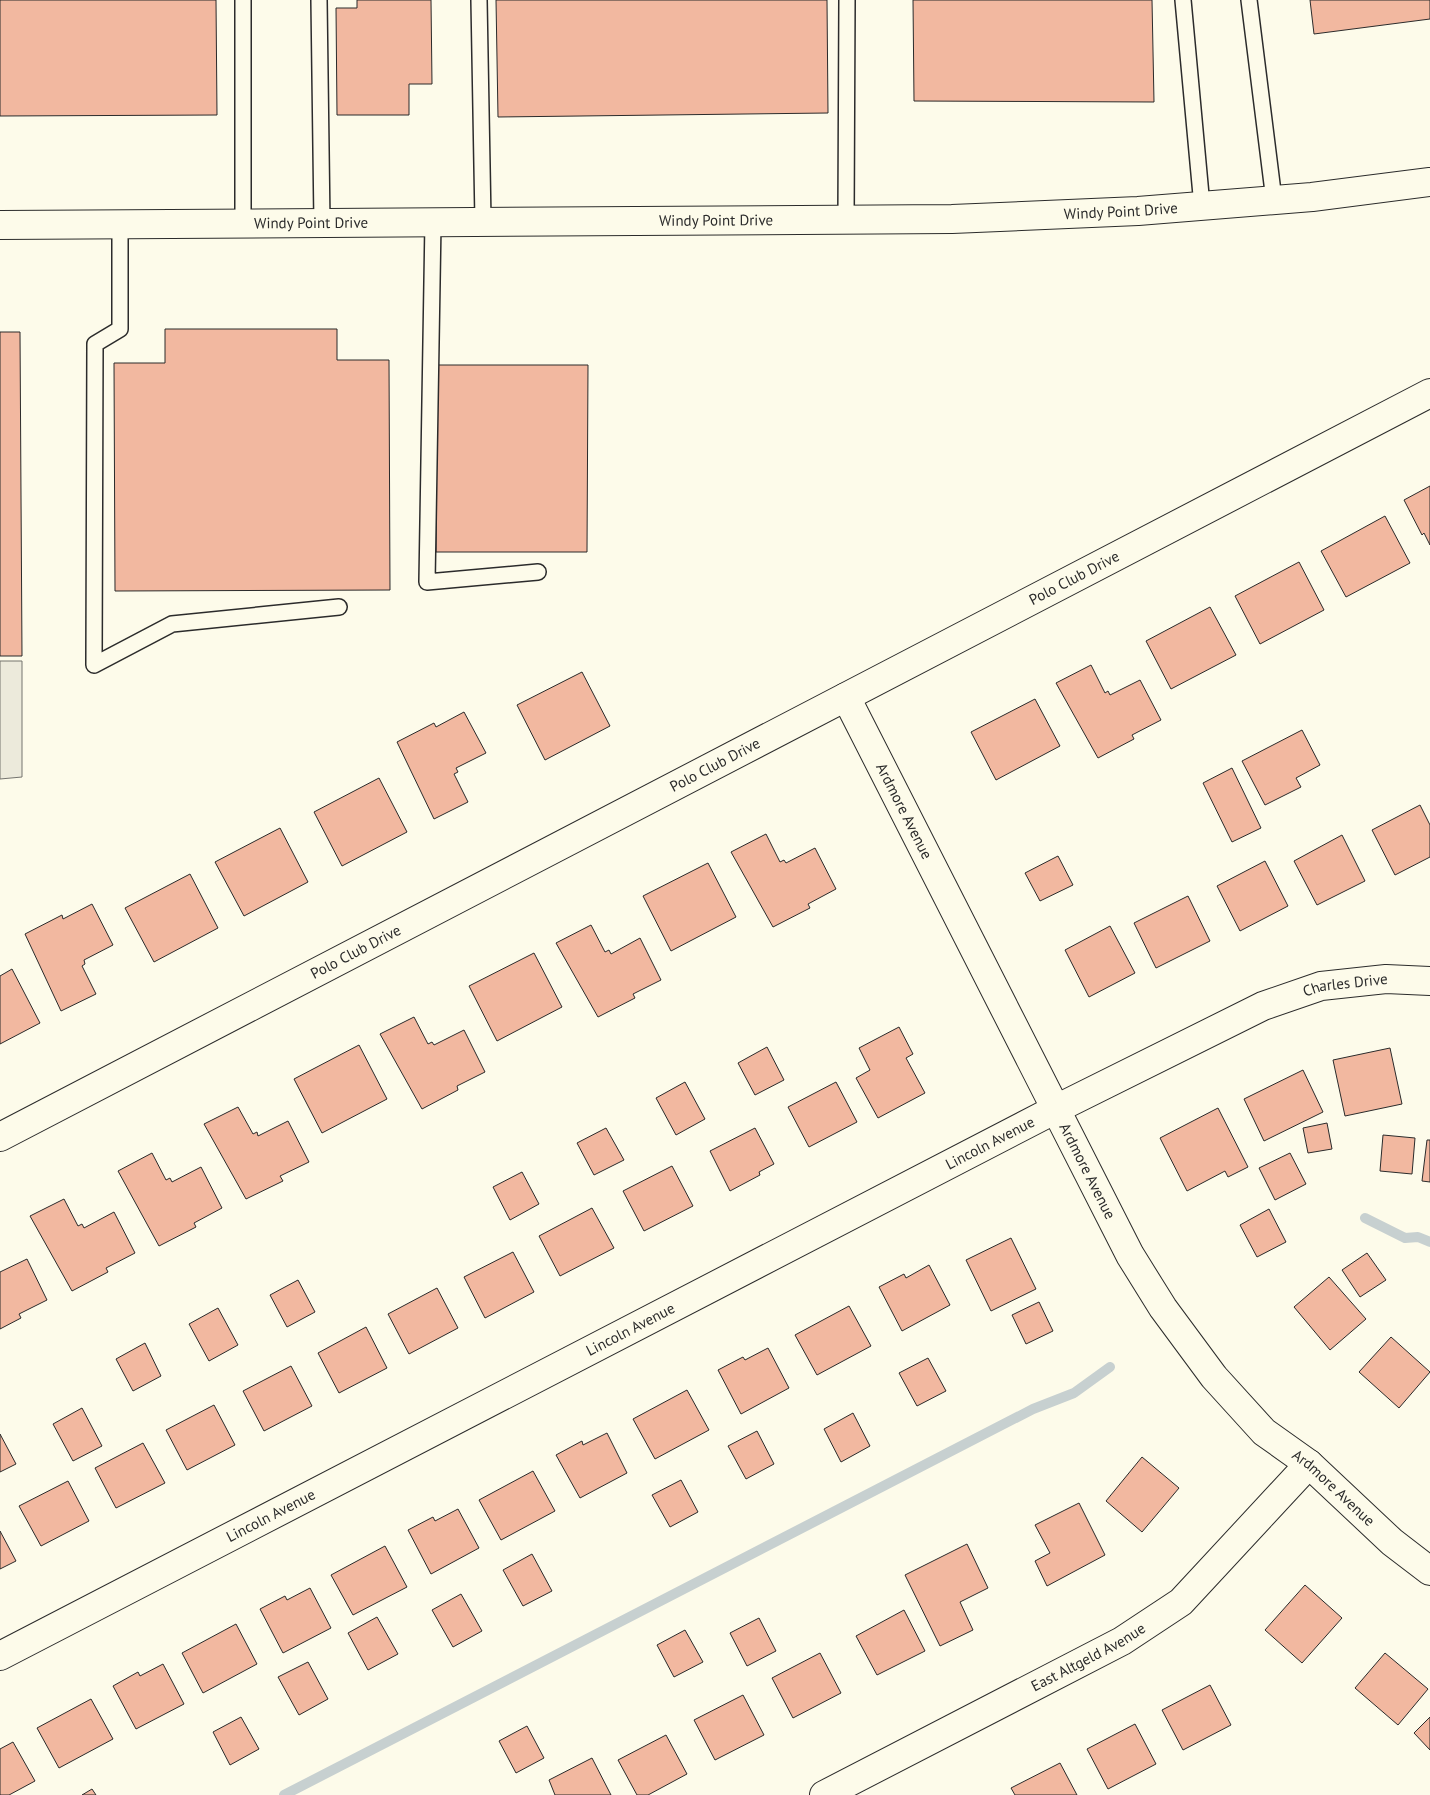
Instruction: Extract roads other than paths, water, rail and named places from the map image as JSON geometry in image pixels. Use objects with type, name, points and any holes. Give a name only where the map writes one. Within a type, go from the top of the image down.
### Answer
[{"type":"street","name":"Windy Point Drive","points":[[0,225],[952,219],[1128,212],[1274,200],[1430,182]]},
{"type":"street","name":"Polo Club Drive","points":[[0,1137],[1430,393]]},
{"type":"street","name":"Ardmore Avenue","points":[[846,697],[1130,1255],[1163,1308],[1214,1377],[1264,1432],[1308,1464],[1392,1542],[1430,1571]]},
{"type":"street","name":"Charles Drive","points":[[1263,1006],[1321,986],[1386,979],[1430,981]]},
{"type":"street","name":"Lincoln Avenue","points":[[0,1656],[1056,1109],[1263,1006]]},
{"type":"street","name":"East Altgeld Avenue","points":[[824,1795],[1114,1645],[1153,1622],[1181,1602],[1308,1464]]},
{"type":"lane","points":[[243,0],[243,223]]},
{"type":"lane","points":[[319,0],[322,223]]},
{"type":"lane","points":[[479,0],[483,221]]},
{"type":"lane","points":[[846,0],[846,219]]},
{"type":"lane","points":[[1183,0],[1202,206]]},
{"type":"lane","points":[[1249,0],[1274,200]]},
{"type":"lane","points":[[433,222],[427,582],[538,572]]},
{"type":"lane","points":[[120,224],[120,329],[95,344],[94,665],[172,624],[339,607]]},
{"type":"waterway","points":[[1365,1218],[1405,1238],[1418,1237],[1430,1242]]},
{"type":"waterway","points":[[284,1795],[1033,1409],[1074,1393],[1110,1367]]}]
